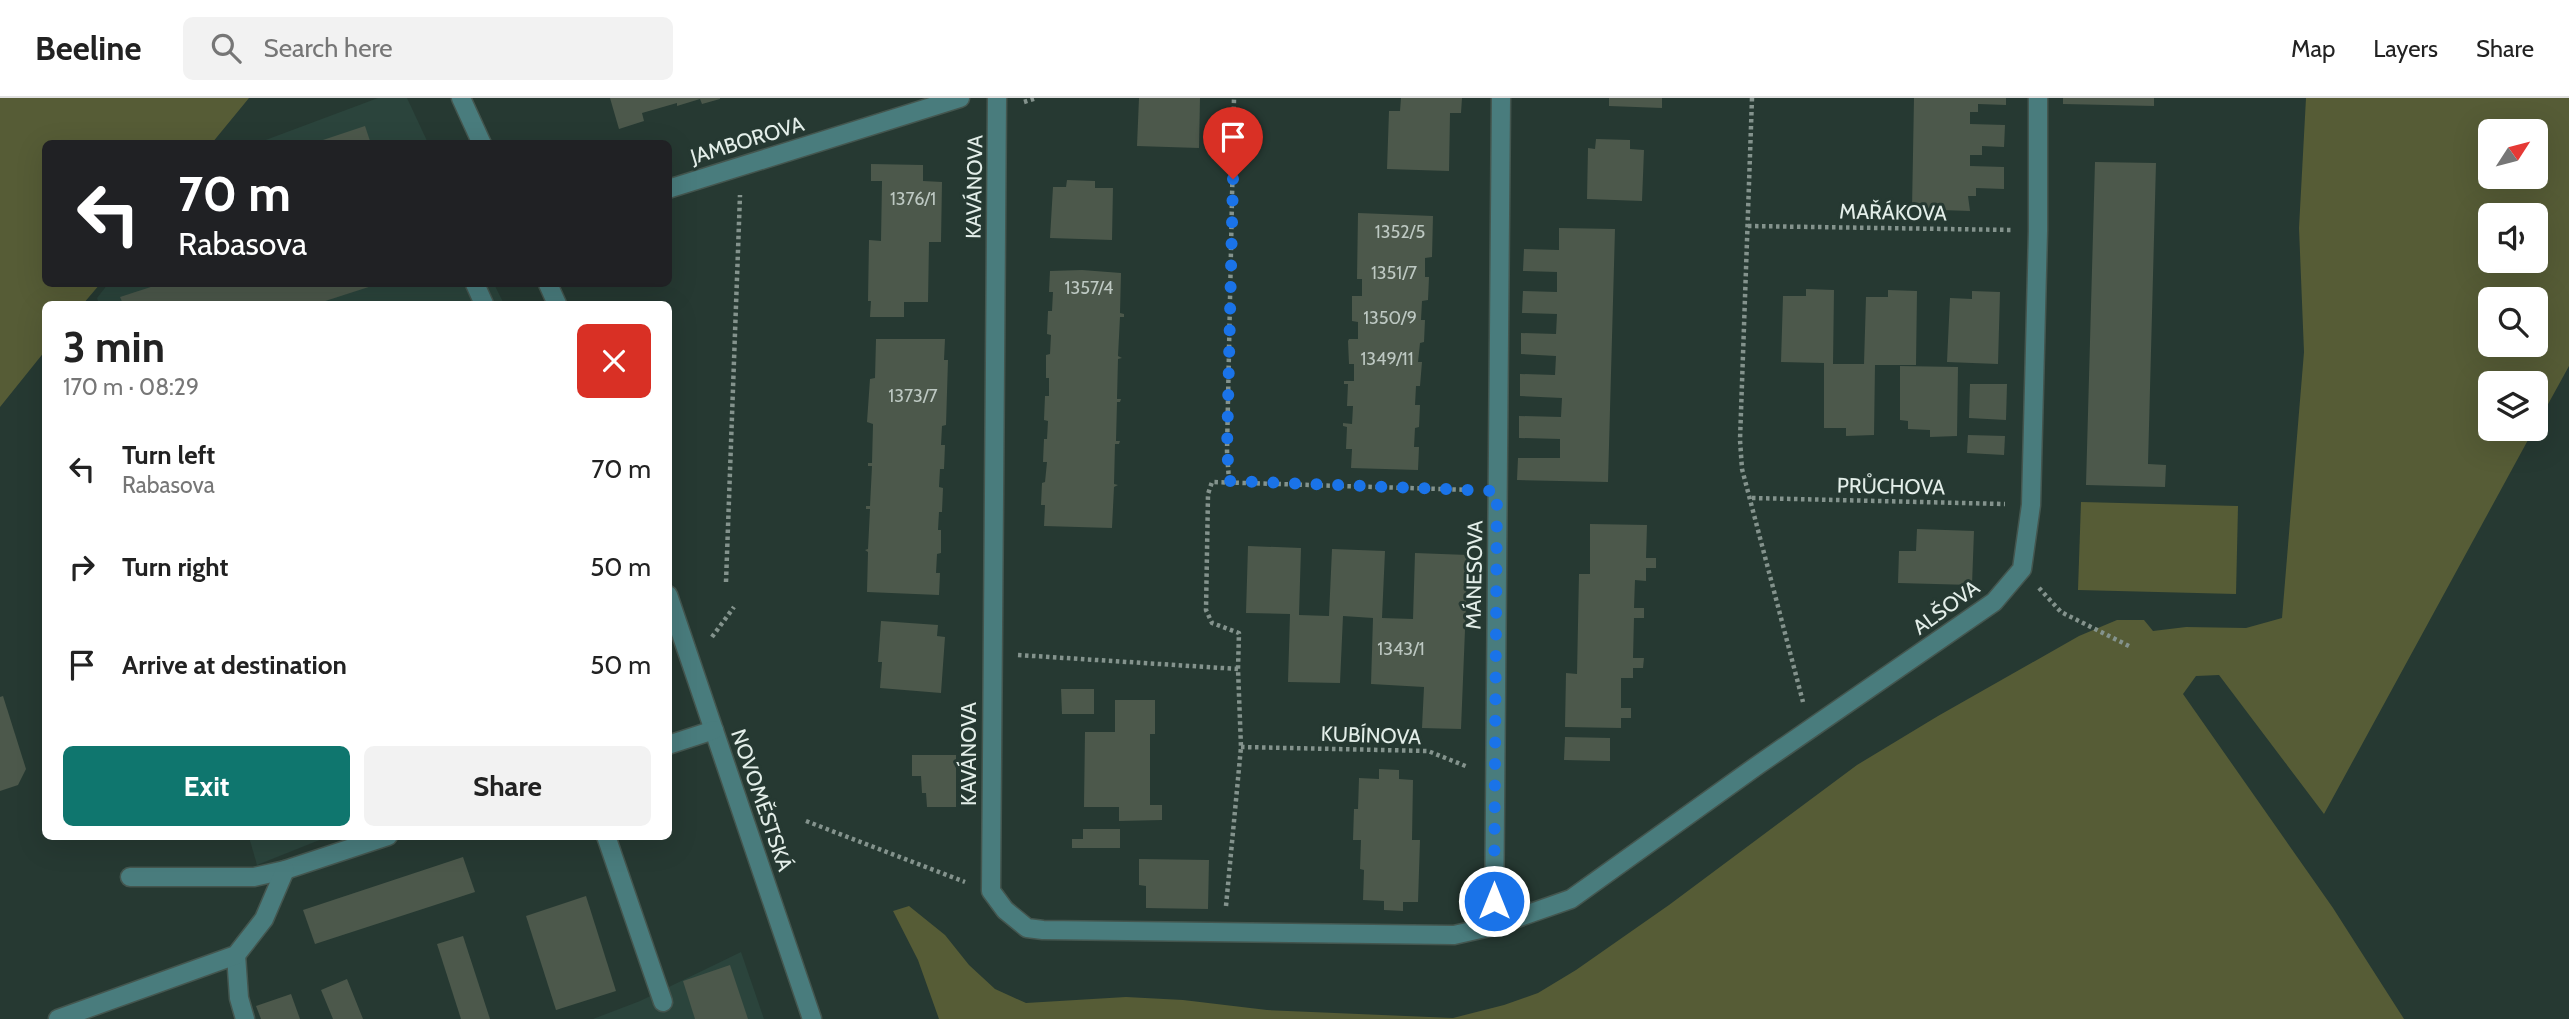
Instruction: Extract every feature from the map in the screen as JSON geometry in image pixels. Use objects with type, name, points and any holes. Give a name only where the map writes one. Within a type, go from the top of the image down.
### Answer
[{"type":"street","points":[[461,98],[480,140]]},
{"type":"street","name":"JAMBOROVA","points":[[672,188],[960,98]]},
{"type":"street","name":"KAVÁNOVA","points":[[991,891],[998,98]]},
{"type":"street","name":"MÁNESOVA","points":[[1494,926],[1501,98]]},
{"type":"street","points":[[2022,569],[2031,505],[2038,230],[2038,98]]},
{"type":"street","name":"ALŠOVA","points":[[1494,926],[1571,899],[1994,602],[2022,569]]},
{"type":"street","name":"NOVOMĚSTSKÁ","points":[[672,607],[812,1019]]},
{"type":"street","points":[[672,744],[714,730]]},
{"type":"street","points":[[130,877],[254,877],[285,870],[376,840]]},
{"type":"street","points":[[607,840],[663,1002]]},
{"type":"street","points":[[58,1019],[236,955],[264,919],[285,870]]},
{"type":"street","points":[[991,891],[1005,910],[1027,928],[1454,935],[1494,926]]},
{"type":"street","points":[[236,955],[239,998],[245,1019]]},
{"type":"path","points":[[1230,481],[1227,451],[1234,98]]},
{"type":"path","points":[[1752,98],[1740,440],[1742,469],[1810,730]]},
{"type":"path","points":[[726,582],[741,166]]},
{"type":"path","name":"MAŘÁKOVA","points":[[1748,226],[2038,230]]},
{"type":"path","points":[[1224,933],[1241,747],[1239,633],[1212,623],[1206,610],[1208,494],[1212,482],[1497,491]]},
{"type":"path","name":"PRŮCHOVA","points":[[1751,498],[2031,505]]},
{"type":"path","points":[[2022,569],[2061,612],[2131,647]]},
{"type":"path","points":[[991,654],[1238,669]]},
{"type":"path","name":"KUBÍNOVA","points":[[1241,747],[1428,751],[1495,778]]},
{"type":"path","points":[[806,821],[991,891]]},
{"type":"shaded area","points":[[378,98],[407,98],[427,140],[266,140]]},
{"type":"shaded area","points":[[106,287],[496,287],[502,301],[98,301],[97,298]]},
{"type":"shaded area","points":[[250,840],[320,840],[257,865]]},
{"type":"shaded area","points":[[741,952],[764,1019],[593,1019],[640,1001]]},
{"type":"green space","points":[[0,98],[249,98],[214,140],[42,140],[42,287],[97,287],[86,301],[42,301],[42,355],[0,407]]},
{"type":"green space","points":[[2306,98],[2569,98],[2569,366],[2548,404],[2548,371],[2478,371],[2478,441],[2527,441],[2324,814],[2219,675],[2196,676],[2183,694],[2333,908],[2404,1019],[939,1019],[918,960],[893,911],[909,906],[945,935],[969,965],[995,989],[1026,1003],[1126,997],[1183,1000],[1267,1010],[1453,1018],[1538,993],[1669,905],[1857,765],[2079,636],[2117,620],[2144,620],[2153,631],[2186,627],[2246,628],[2282,618],[2304,352],[2299,228]]},
{"type":"green space","points":[[2081,502],[2238,506],[2236,594],[2078,590]]},
{"type":"building","points":[[610,98],[720,99],[702,104],[700,99],[677,106],[677,103],[642,113],[644,121],[619,129]]},
{"type":"building","points":[[1139,98],[1200,98],[1199,148],[1137,146]]},
{"type":"building","points":[[1401,98],[1462,98],[1461,113],[1450,113],[1449,171],[1387,169],[1389,111],[1400,111]]},
{"type":"building","points":[[1609,98],[1662,98],[1662,108],[1609,106]]},
{"type":"building","points":[[1914,98],[2006,98],[2006,105],[1978,104],[1978,112],[1970,112],[1970,124],[2005,125],[2004,147],[1982,146],[1982,155],[1970,155],[1970,166],[2004,167],[2004,189],[1976,188],[1976,196],[1968,196],[1970,211],[1912,209]]},
{"type":"building","points":[[2063,98],[2154,98],[2154,106],[2063,104]]},
{"type":"building","points":[[365,126],[370,140],[323,140]]},
{"type":"building","points":[[1596,139],[1630,140],[1630,149],[1644,150],[1642,201],[1587,199],[1588,148],[1595,149]]},
{"type":"building","points":[[2095,162],[2156,163],[2148,464],[2166,465],[2165,487],[2086,485]]},
{"type":"building","points":[[871,164],[923,165],[923,181],[942,182],[941,242],[929,242],[928,302],[904,302],[904,317],[870,317],[869,240],[881,241],[882,181],[871,181]]},
{"type":"building","points":[[1067,180],[1095,181],[1095,188],[1113,188],[1112,240],[1050,238],[1053,187],[1066,187]]},
{"type":"building","points":[[1358,213],[1433,216],[1432,257],[1425,258],[1425,277],[1429,277],[1428,300],[1422,301],[1421,320],[1425,320],[1424,342],[1420,343],[1418,362],[1422,362],[1420,386],[1416,386],[1415,405],[1420,405],[1419,427],[1415,428],[1414,447],[1419,447],[1418,470],[1351,468],[1352,449],[1346,449],[1347,427],[1343,426],[1343,423],[1352,424],[1353,406],[1347,406],[1348,384],[1344,384],[1344,381],[1354,381],[1354,364],[1349,364],[1348,341],[1358,339],[1358,322],[1352,321],[1352,296],[1362,296],[1362,279],[1357,279]]},
{"type":"building","points":[[1559,228],[1615,229],[1608,482],[1517,480],[1518,458],[1560,458],[1560,439],[1519,438],[1519,416],[1561,417],[1562,398],[1520,396],[1520,374],[1555,375],[1556,356],[1521,354],[1521,333],[1556,334],[1557,314],[1522,313],[1523,291],[1557,292],[1557,272],[1523,271],[1524,249],[1559,250]]},
{"type":"building","points":[[1050,271],[1121,273],[1120,313],[1124,314],[1124,317],[1120,317],[1118,356],[1122,358],[1118,359],[1117,399],[1121,399],[1117,402],[1116,441],[1120,441],[1115,444],[1114,484],[1118,485],[1114,487],[1112,528],[1044,526],[1045,505],[1041,505],[1047,462],[1043,462],[1048,421],[1044,420],[1045,396],[1049,396],[1049,378],[1046,378],[1046,355],[1050,354],[1051,335],[1047,334],[1048,311],[1052,311],[1053,292],[1049,292]]},
{"type":"building","points":[[151,287],[369,287],[325,301],[122,301],[120,297]]},
{"type":"building","points":[[1806,289],[1834,290],[1833,364],[1864,364],[1866,297],[1888,297],[1888,290],[1917,291],[1916,365],[1875,365],[1874,435],[1846,436],[1846,428],[1824,428],[1824,363],[1781,362],[1783,296],[1806,296]]},
{"type":"building","points":[[1972,291],[2000,292],[1998,364],[1947,362],[1950,298],[1972,299]]},
{"type":"building","points":[[876,339],[945,339],[944,360],[948,360],[946,425],[942,426],[941,445],[945,445],[944,469],[940,469],[939,487],[943,488],[938,530],[941,530],[941,553],[937,554],[936,573],[940,573],[939,595],[867,592],[868,552],[865,550],[868,549],[870,509],[866,509],[866,506],[870,506],[872,466],[868,466],[868,463],[872,463],[873,424],[867,422],[870,379],[875,378]]},
{"type":"building","points":[[1900,366],[1958,367],[1957,436],[1930,437],[1930,430],[1908,429],[1908,421],[1900,420]]},
{"type":"building","points":[[1970,384],[2007,384],[2006,420],[1969,418]]},
{"type":"building","points":[[1968,435],[2005,436],[2004,455],[1967,453]]},
{"type":"building","points":[[1590,524],[1647,525],[1646,558],[1656,558],[1656,568],[1646,568],[1646,581],[1635,580],[1634,608],[1644,608],[1644,618],[1634,618],[1633,658],[1644,658],[1643,668],[1633,668],[1633,678],[1621,678],[1621,708],[1631,708],[1631,718],[1621,718],[1621,728],[1565,727],[1566,673],[1577,674],[1579,574],[1590,574]]},
{"type":"building","points":[[1917,529],[1974,531],[1972,585],[1898,583],[1899,551],[1916,551]]},
{"type":"building","points":[[1248,546],[1301,548],[1299,615],[1329,616],[1332,549],[1385,551],[1382,618],[1413,619],[1415,553],[1468,555],[1461,729],[1422,728],[1424,687],[1371,684],[1373,618],[1343,616],[1340,683],[1288,682],[1290,614],[1246,613]]},
{"type":"building","points":[[881,621],[938,625],[937,636],[945,637],[941,693],[880,688],[882,662],[878,662]]},
{"type":"building","points":[[1061,689],[1094,689],[1094,714],[1062,714]]},
{"type":"building","points":[[3,696],[26,769],[18,785],[0,791],[0,697]]},
{"type":"building","points":[[1115,700],[1155,700],[1155,734],[1150,734],[1150,805],[1162,805],[1162,820],[1119,821],[1119,807],[1084,807],[1085,732],[1115,732]]},
{"type":"building","points":[[1565,737],[1610,738],[1610,761],[1564,760]]},
{"type":"building","points":[[912,755],[956,755],[956,807],[927,807],[926,793],[922,793],[921,776],[912,776]]},
{"type":"building","points":[[1379,769],[1399,770],[1399,779],[1413,780],[1412,840],[1420,840],[1418,902],[1403,902],[1403,911],[1384,910],[1384,901],[1363,900],[1361,840],[1353,840],[1354,809],[1358,809],[1359,778],[1379,779]]},
{"type":"building","points":[[1083,829],[1120,829],[1120,848],[1072,848],[1072,839],[1083,839]]},
{"type":"building","points":[[463,857],[475,892],[315,944],[303,910]]},
{"type":"building","points":[[1139,859],[1209,860],[1208,909],[1146,908],[1146,886],[1139,885]]},
{"type":"building","points":[[586,896],[616,991],[556,1010],[526,916]]},
{"type":"building","points":[[463,936],[490,1019],[461,1019],[437,944]]},
{"type":"building","points":[[730,965],[748,1019],[695,1019],[683,981]]},
{"type":"building","points":[[347,979],[363,1019],[333,1019],[321,990]]},
{"type":"building","points":[[291,994],[300,1019],[261,1019],[256,1006]]},
{"type":"route","points":[[1233,179],[1227,451],[1230,481],[1497,491],[1494,901]]}]
